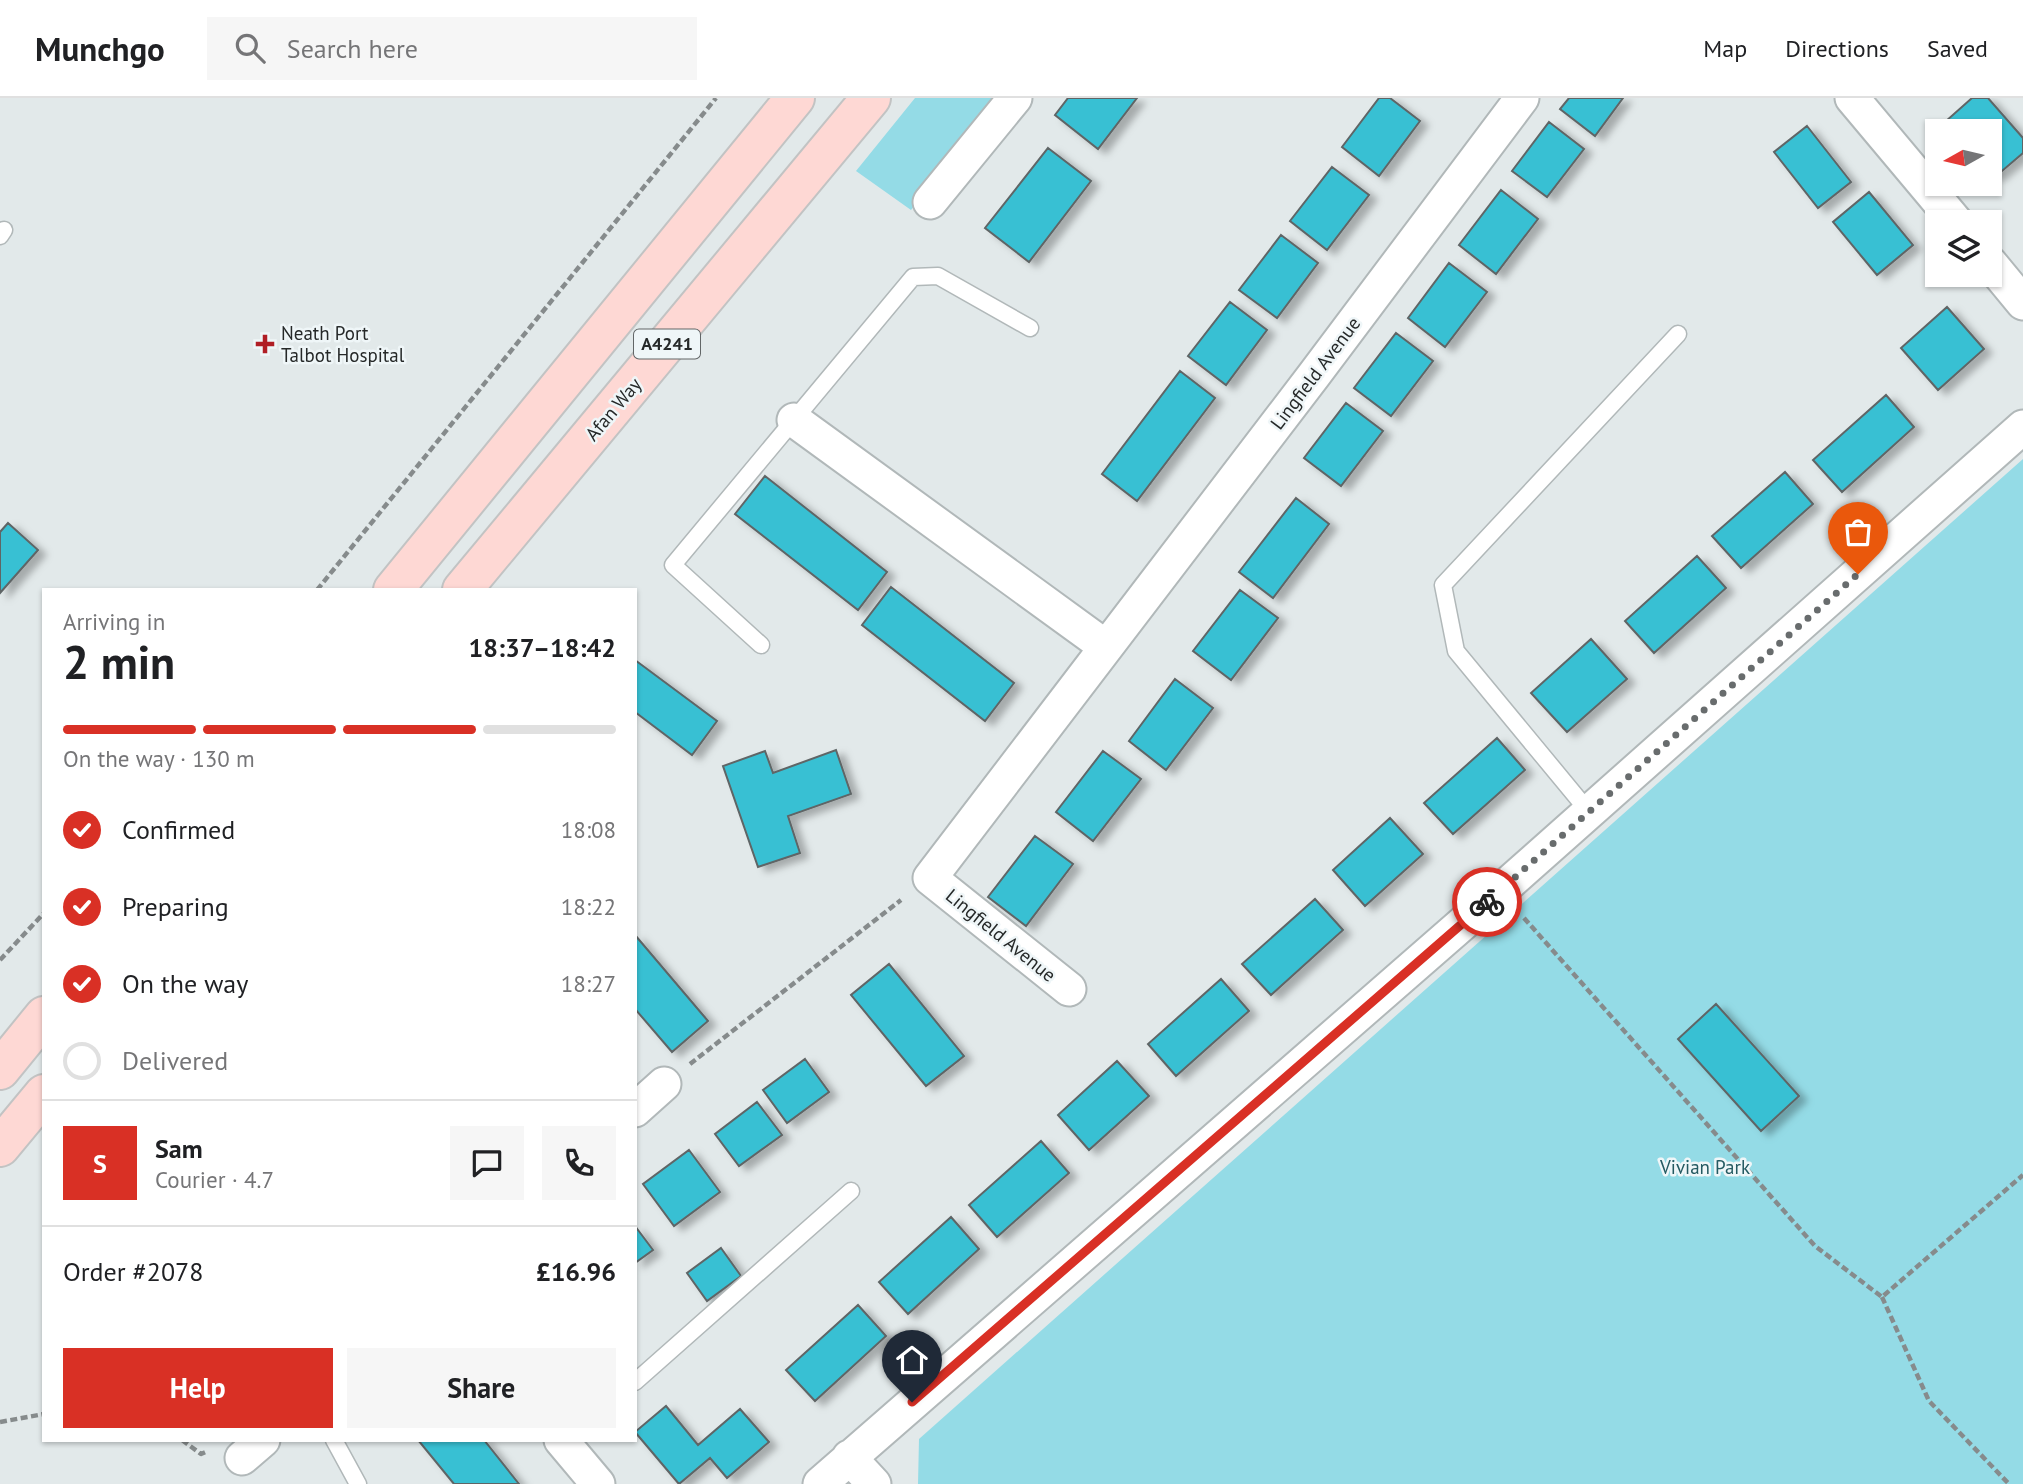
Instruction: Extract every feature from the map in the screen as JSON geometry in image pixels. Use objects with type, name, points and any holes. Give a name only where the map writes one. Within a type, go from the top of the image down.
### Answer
[{"type":"main road","name":"A4241","points":[[395,588],[795,98]]},
{"type":"main road","name":"Afan Way","points":[[465,588],[871,98]]},
{"type":"main road","points":[[0,1070],[42,1018]]},
{"type":"main road","points":[[0,1147],[42,1096]]},
{"type":"street","points":[[930,202],[1014,98]]},
{"type":"street","name":"Lingfield Avenue","points":[[1069,989],[930,878],[1521,98]]},
{"type":"street","points":[[1852,98],[1946,210]]},
{"type":"street","points":[[2002,278],[2023,303]]},
{"type":"street","points":[[794,420],[1106,647]]},
{"type":"street","points":[[820,1484],[1500,891],[2023,427]]},
{"type":"street","points":[[637,1108],[664,1084]]},
{"type":"street","points":[[565,1442],[598,1484]]},
{"type":"street","points":[[849,1457],[874,1484]]},
{"type":"lane","points":[[761,645],[673,565],[913,276],[938,276],[1030,328]]},
{"type":"lane","points":[[1589,812],[1456,651],[1443,586],[1678,334]]},
{"type":"lane","points":[[637,1380],[850,1191]]},
{"type":"lane","points":[[335,1442],[358,1484]]},
{"type":"path","points":[[319,588],[716,98]]},
{"type":"path","points":[[664,1084],[930,878]]},
{"type":"path","points":[[1500,891],[1815,1246],[1882,1297],[1929,1401],[2009,1484]]},
{"type":"path","points":[[0,960],[42,915]]},
{"type":"path","points":[[1882,1297],[2023,1175]]},
{"type":"path","points":[[0,1422],[42,1414]]},
{"type":"green space","points":[[915,98],[1002,98],[911,210],[856,171]]},
{"type":"green space","name":"Vivian Park","points":[[2023,459],[2023,1484],[918,1484],[919,1439]]},
{"type":"building","points":[[1068,98],[1137,98],[1098,149],[1055,115]]},
{"type":"building","points":[[1379,98],[1390,98],[1420,121],[1379,176],[1342,147]]},
{"type":"building","points":[[1569,98],[1623,98],[1595,136],[1560,109]]},
{"type":"building","points":[[1972,98],[1988,98],[2023,138],[2023,153],[2002,171],[2002,119],[1948,119]]},
{"type":"building","points":[[1549,122],[1584,149],[1547,197],[1512,171]]},
{"type":"building","points":[[1807,126],[1851,182],[1818,208],[1774,152]]},
{"type":"building","points":[[1048,148],[1091,181],[1029,262],[985,228]]},
{"type":"building","points":[[1332,167],[1369,195],[1327,250],[1290,221]]},
{"type":"building","points":[[1501,190],[1538,219],[1496,274],[1459,245]]},
{"type":"building","points":[[1869,192],[1913,245],[1877,275],[1833,222]]},
{"type":"building","points":[[1281,235],[1318,263],[1277,318],[1239,290]]},
{"type":"building","points":[[1449,263],[1487,292],[1445,347],[1408,318]]},
{"type":"building","points":[[1230,302],[1267,330],[1226,385],[1188,356]]},
{"type":"building","points":[[1947,307],[1984,349],[1938,390],[1901,348]]},
{"type":"building","points":[[1396,333],[1433,361],[1391,416],[1354,388]]},
{"type":"building","points":[[1180,371],[1215,398],[1137,501],[1102,474]]},
{"type":"building","points":[[1886,395],[1914,427],[1842,492],[1813,460]]},
{"type":"building","points":[[1346,403],[1383,431],[1341,486],[1304,458]]},
{"type":"building","points":[[1785,472],[1813,504],[1741,568],[1712,536]]},
{"type":"building","points":[[765,476],[887,572],[858,610],[735,514]]},
{"type":"building","points":[[1296,498],[1329,524],[1273,598],[1239,572]]},
{"type":"building","points":[[8,523],[38,550],[0,593],[0,532]]},
{"type":"building","points":[[1697,556],[1726,588],[1654,653],[1625,621]]},
{"type":"building","points":[[891,587],[1014,683],[985,721],[862,625]]},
{"type":"building","points":[[1240,590],[1278,618],[1231,680],[1193,651]]},
{"type":"building","points":[[1591,639],[1627,679],[1567,732],[1531,693]]},
{"type":"building","points":[[637,661],[717,721],[692,755],[637,714]]},
{"type":"building","points":[[1175,679],[1213,708],[1166,770],[1129,741]]},
{"type":"building","points":[[1497,738],[1525,770],[1453,834],[1424,803]]},
{"type":"building","points":[[836,750],[851,794],[788,816],[800,853],[758,867],[723,766],[765,751],[773,773]]},
{"type":"building","points":[[1103,751],[1141,779],[1093,841],[1056,812]]},
{"type":"building","points":[[1390,818],[1423,854],[1365,906],[1333,870]]},
{"type":"building","points":[[1035,836],[1073,864],[1026,926],[988,897]]},
{"type":"building","points":[[1315,899],[1343,930],[1271,995],[1242,964]]},
{"type":"building","points":[[637,937],[708,1021],[672,1052],[637,1011]]},
{"type":"building","points":[[889,964],[964,1056],[926,1086],[851,995]]},
{"type":"building","points":[[1221,979],[1249,1011],[1176,1076],[1148,1044]]},
{"type":"building","points":[[1716,1004],[1799,1096],[1761,1131],[1678,1039]]},
{"type":"building","points":[[805,1059],[829,1092],[787,1123],[763,1090]]},
{"type":"building","points":[[1117,1061],[1149,1096],[1089,1150],[1058,1115]]},
{"type":"building","points":[[757,1102],[782,1135],[739,1166],[715,1134]]},
{"type":"building","points":[[1041,1141],[1069,1173],[997,1237],[969,1205]]},
{"type":"building","points":[[689,1150],[720,1192],[674,1226],[643,1184]]},
{"type":"building","points":[[951,1217],[979,1249],[908,1314],[879,1282]]},
{"type":"building","points":[[637,1229],[653,1250],[637,1262]]},
{"type":"building","points":[[721,1248],[741,1276],[707,1301],[687,1273]]},
{"type":"building","points":[[858,1305],[886,1336],[815,1401],[786,1370]]},
{"type":"building","points":[[666,1406],[698,1445],[740,1409],[769,1442],[727,1478],[710,1458],[679,1484],[637,1434],[637,1430]]},
{"type":"building","points":[[420,1442],[486,1442],[519,1484],[454,1484]]},
{"type":"way so far","points":[[1487,902],[1858,574]]},
{"type":"place","name":"Neath Port Talbot Hospital","points":[[265,344]]},
{"type":"route","points":[[912,1402],[1487,902]]}]
